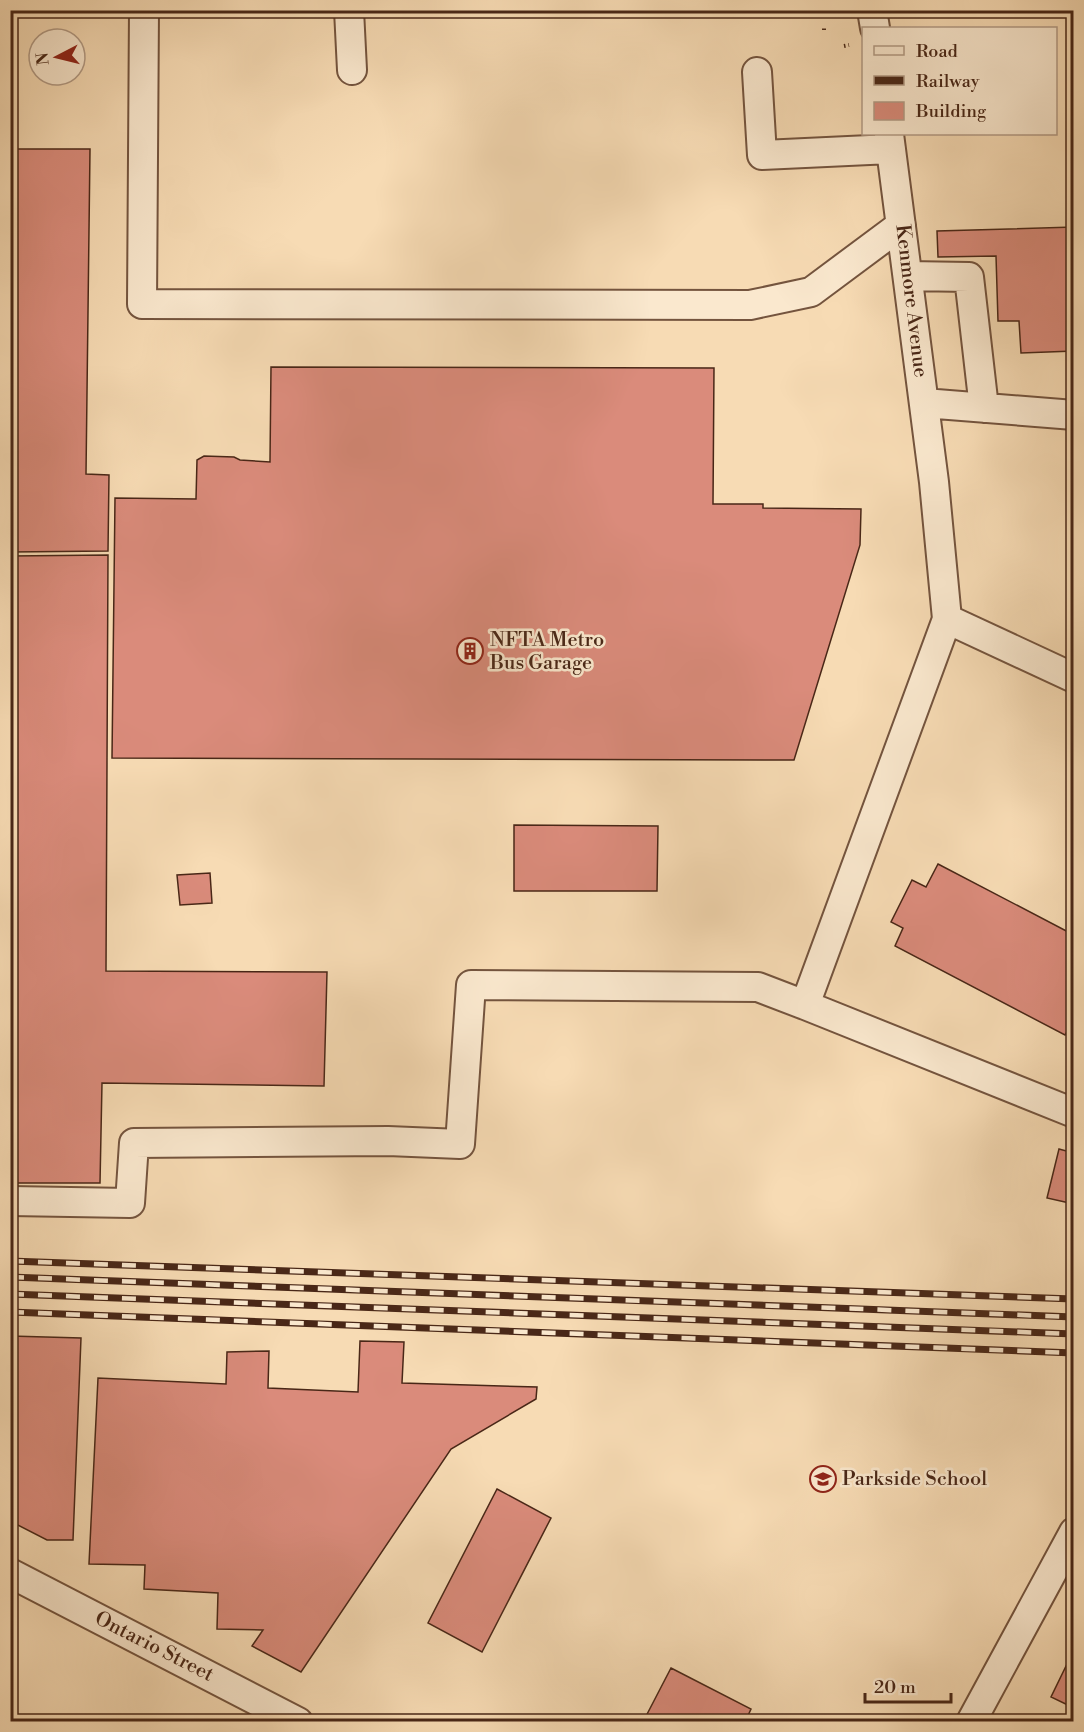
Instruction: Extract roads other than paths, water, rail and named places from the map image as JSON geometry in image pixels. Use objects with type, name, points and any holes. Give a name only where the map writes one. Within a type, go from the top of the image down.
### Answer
[{"type":"street","points":[[144,10],[142,304],[750,305],[811,292],[901,225]]},
{"type":"street","points":[[349,10],[352,70]]},
{"type":"street","points":[[872,10],[875,27]]},
{"type":"street","points":[[757,72],[762,155],[890,141]]},
{"type":"street","name":"Kenmore Avenue","points":[[890,141],[933,468],[946,619]]},
{"type":"street","points":[[908,276],[969,277],[984,408]]},
{"type":"street","points":[[924,403],[1074,415]]},
{"type":"street","points":[[805,1005],[946,619],[1074,678]]},
{"type":"street","points":[[10,1202],[130,1203],[134,1143],[460,1144],[471,985],[758,987],[1074,1113]]},
{"type":"street","points":[[971,1722],[1074,1532]]},
{"type":"street","name":"Ontario Street","points":[[10,1573],[298,1722]]},
{"type":"railway","points":[[10,1261],[1074,1299]]},
{"type":"railway","points":[[10,1277],[1074,1317]]},
{"type":"railway","points":[[10,1294],[1074,1334]]},
{"type":"railway","points":[[10,1312],[1074,1353]]},
{"type":"place","name":"NFTA Metro Bus Garage","points":[[470,651]]},
{"type":"place","name":"Parkside School","points":[[823,1479]]}]
